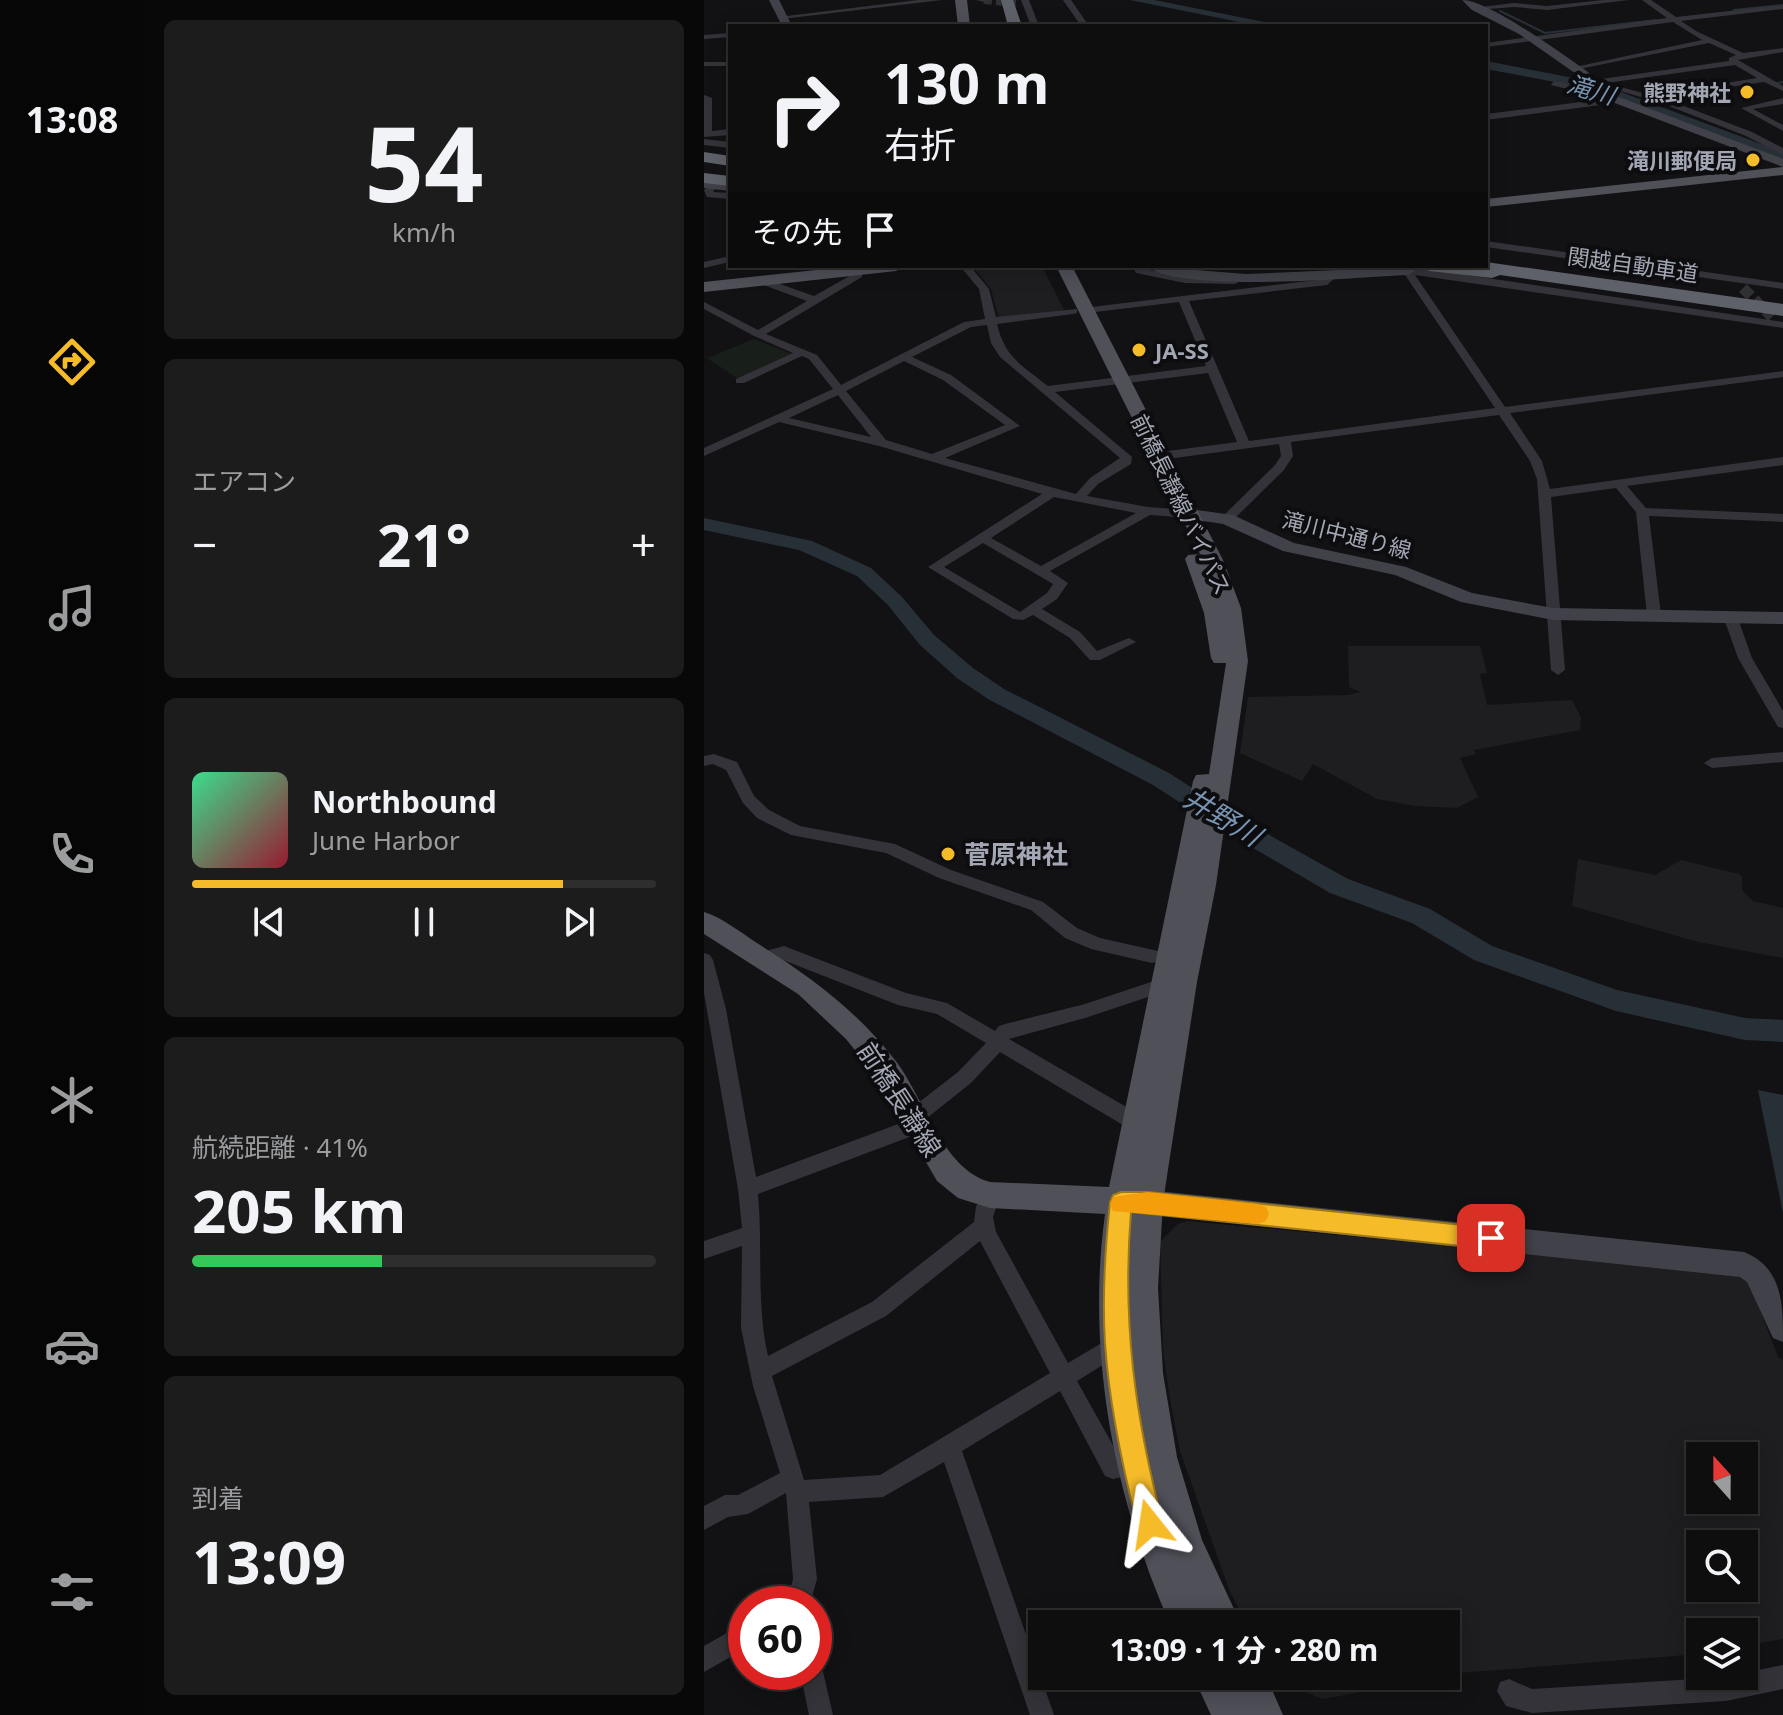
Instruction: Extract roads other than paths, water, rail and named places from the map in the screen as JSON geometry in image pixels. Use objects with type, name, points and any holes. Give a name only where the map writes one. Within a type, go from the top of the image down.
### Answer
[{"type":"highway","points":[[1015,24],[1019,1]]},
{"type":"highway","points":[[994,4],[1002,24]]},
{"type":"highway","points":[[704,154],[728,154]]},
{"type":"highway","points":[[704,154],[728,160]]},
{"type":"highway","points":[[704,165],[728,169]]},
{"type":"highway","name":"関越自動車道","points":[[1488,259],[1780,316]]},
{"type":"highway","points":[[1447,268],[1652,291]]},
{"type":"highway","name":"関越自動車道","points":[[1488,268],[1652,291],[1780,316]]},
{"type":"main road","points":[[961,0],[964,24]]},
{"type":"main road","points":[[971,0],[973,24]]},
{"type":"main road","points":[[1488,203],[1783,171]]},
{"type":"main road","points":[[704,287],[877,268]]},
{"type":"main road","name":"前橋長瀞線バイパス","points":[[1053,268],[1080,311],[1182,513],[1225,587],[1236,638],[1237,661],[1217,752],[1196,881]]},
{"type":"main road","name":"前橋長瀞線バイパス","points":[[1065,268],[1080,311]]},
{"type":"main road","name":"前橋長瀞線バイパス","points":[[1115,382],[1160,456],[1182,513]]},
{"type":"main road","points":[[1196,881],[1163,985],[1135,1122],[1134,1202],[1141,1267],[1141,1329],[1161,1457],[1185,1540],[1217,1610]]},
{"type":"main road","points":[[1182,1610],[1158,1553],[1135,1464],[1117,1345],[1115,1272],[1184,982],[1196,881]]},
{"type":"main road","name":"前橋長瀞線","points":[[705,926],[807,987],[855,1031],[888,1071],[947,1172],[968,1189],[990,1195],[1134,1202]]},
{"type":"main road","points":[[1218,1690],[1231,1715]]},
{"type":"main road","points":[[1253,1690],[1265,1715]]},
{"type":"street","points":[[774,0],[785,21],[862,13],[938,0]]},
{"type":"street","points":[[1067,0],[1084,24]]},
{"type":"street","points":[[1575,3],[1591,0]]},
{"type":"street","points":[[1471,4],[1625,0]]},
{"type":"street","points":[[1646,0],[1693,33],[1742,55]]},
{"type":"street","points":[[1019,1],[1034,24]]},
{"type":"street","points":[[1471,4],[1531,37],[1600,89],[1620,100],[1783,163]]},
{"type":"street","points":[[1488,45],[1783,7]]},
{"type":"street","points":[[704,37],[728,35]]},
{"type":"street","points":[[1574,68],[1713,40]]},
{"type":"street","points":[[1734,63],[1733,58],[1742,55],[1783,50]]},
{"type":"street","points":[[1600,89],[1631,75],[1734,63],[1783,89]]},
{"type":"street","points":[[704,64],[728,64]]},
{"type":"street","points":[[1651,96],[1694,87],[1766,79]]},
{"type":"street","points":[[1554,83],[1651,96],[1749,134],[1783,152]]},
{"type":"street","points":[[704,98],[708,98],[705,136]]},
{"type":"street","points":[[1488,117],[1620,100]]},
{"type":"street","points":[[1781,126],[1745,108],[1783,101]]},
{"type":"street","points":[[1749,134],[1781,126]]},
{"type":"street","points":[[705,136],[728,132]]},
{"type":"street","points":[[705,136],[728,144]]},
{"type":"street","points":[[1764,143],[1783,140]]},
{"type":"street","points":[[718,183],[708,191],[710,195],[728,196]]},
{"type":"street","points":[[1488,244],[1783,286]]},
{"type":"street","points":[[704,265],[728,259]]},
{"type":"street","points":[[967,268],[984,289],[996,343],[1004,355],[1126,457],[1127,461],[1094,481],[1079,498]]},
{"type":"street","points":[[1138,268],[1149,274],[1185,280],[1259,281],[1296,275]]},
{"type":"street","points":[[1163,268],[1204,276],[1407,270],[1780,316]]},
{"type":"street","points":[[758,334],[858,275],[858,270]]},
{"type":"street","points":[[1407,270],[1536,461],[1544,494],[1558,670]]},
{"type":"street","points":[[704,452],[838,391],[968,324],[1327,282],[1333,274]]},
{"type":"street","points":[[1734,279],[1743,288]]},
{"type":"street","points":[[762,281],[817,301]]},
{"type":"street","points":[[1183,299],[1244,444]]},
{"type":"street","points":[[704,305],[758,334],[813,357],[882,443]]},
{"type":"street","points":[[740,381],[803,352]]},
{"type":"street","points":[[904,358],[920,362],[1014,426],[933,458]]},
{"type":"street","points":[[1044,390],[1211,369]]},
{"type":"street","points":[[1160,456],[1783,374]]},
{"type":"street","name":"滝川中通り線","points":[[776,418],[882,443],[1052,493],[1148,511],[1227,519],[1289,547],[1400,571],[1468,598],[1553,614],[1783,618]]},
{"type":"street","points":[[1227,519],[1280,467],[1287,456],[1284,439]]},
{"type":"street","points":[[1544,494],[1783,461]]},
{"type":"street","points":[[1620,485],[1642,512],[1654,615]]},
{"type":"street","points":[[984,539],[1061,583],[1052,596],[1018,616],[935,569],[1052,493]]},
{"type":"street","points":[[1041,571],[1148,511]]},
{"type":"street","points":[[1642,512],[1783,518]]},
{"type":"street","points":[[1032,609],[1075,635],[1095,657],[1129,642]]},
{"type":"street","points":[[1730,616],[1745,658],[1783,723]]},
{"type":"street","points":[[1712,763],[1783,757]]},
{"type":"street","points":[[704,761],[714,759],[732,766],[748,799],[763,814],[797,831],[889,848],[945,874],[1037,906],[1071,933],[1097,944],[1152,956]]},
{"type":"street","points":[[761,959],[784,953],[904,1000],[941,1008],[1135,1122]]},
{"type":"street","points":[[704,960],[717,1009],[748,1189],[752,1234],[751,1328],[763,1370],[764,1386],[796,1484],[805,1579],[802,1586]]},
{"type":"street","points":[[748,1189],[918,1120],[999,1041],[1005,1031],[1085,1011],[1163,985]]},
{"type":"street","points":[[990,1195],[982,1215],[983,1227],[1113,1468],[1135,1464]]},
{"type":"street","points":[[1134,1202],[1744,1265],[1757,1273],[1783,1328]]},
{"type":"street","points":[[763,1370],[879,1309],[983,1227]]},
{"type":"street","points":[[704,1250],[752,1234]]},
{"type":"street","points":[[704,1519],[725,1506],[740,1506],[796,1484],[883,1486],[1117,1345]]},
{"type":"street","points":[[950,1448],[1042,1715]]},
{"type":"street","points":[[704,1660],[728,1645]]},
{"type":"street","points":[[1509,1691],[1515,1697],[1532,1701],[1726,1689],[1783,1677]]},
{"type":"street","points":[[816,1690],[821,1715]]},
{"type":"waterway","name":"滝川","points":[[1136,0],[1267,24]]},
{"type":"waterway","points":[[1734,10],[1783,5]]},
{"type":"waterway","points":[[1500,11],[1545,33],[1656,20]]},
{"type":"waterway","name":"滝川","points":[[1488,65],[1590,85],[1783,157]]},
{"type":"waterway","points":[[1778,83],[1783,82]]},
{"type":"waterway","name":"井野川","points":[[704,524],[805,545],[864,572],[895,601],[927,640],[965,673],[996,694],[1161,779],[1229,823],[1339,886],[1421,916],[1483,953],[1616,1000],[1745,1029],[1783,1031]]},
{"type":"tunnel","points":[[984,0],[1017,3]]},
{"type":"tunnel","points":[[1743,288],[1772,317]]},
{"type":"place","name":"熊野神社","points":[[1747,92]]},
{"type":"place","name":"滝川郵便局","points":[[1753,160]]},
{"type":"place","name":"JA-SS","points":[[1139,350]]},
{"type":"place","name":"菅原神社","points":[[948,854]]}]
